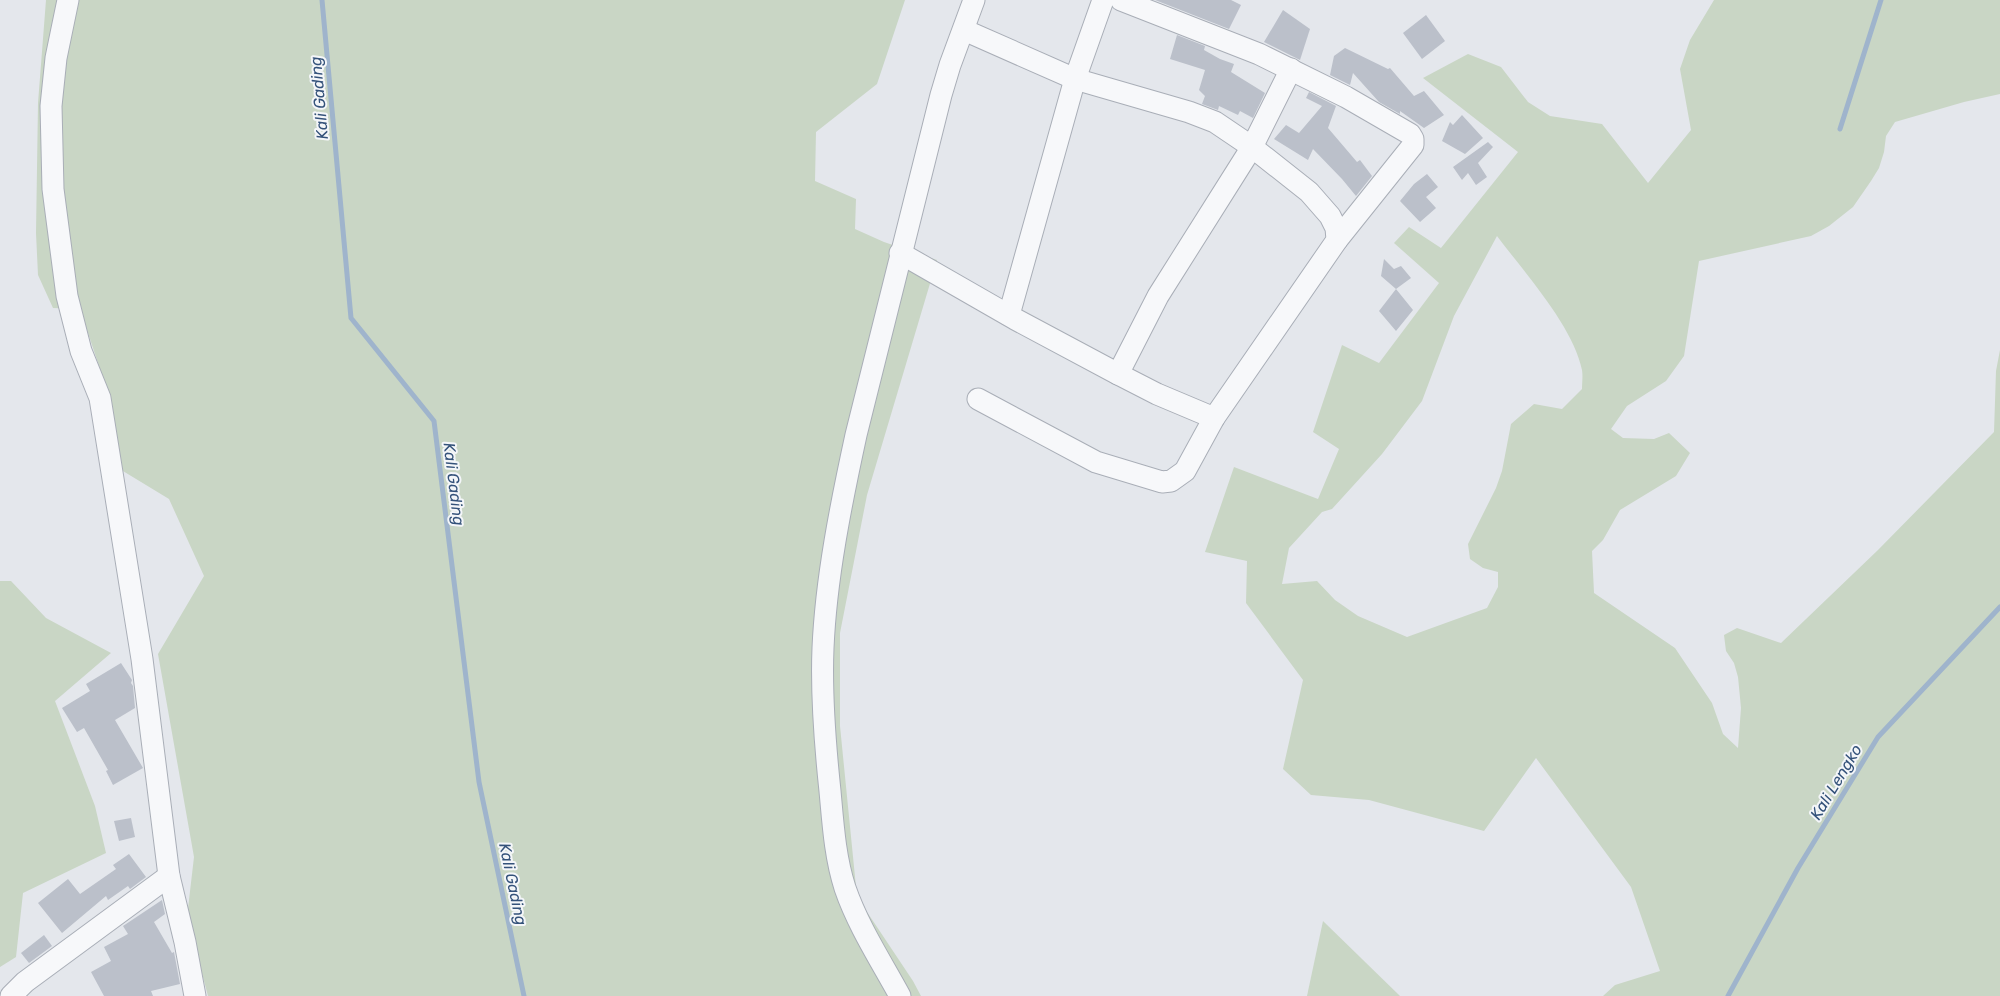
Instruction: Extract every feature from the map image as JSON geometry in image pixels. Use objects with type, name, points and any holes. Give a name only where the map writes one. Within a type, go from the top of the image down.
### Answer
[{"type":"street","points":[[68,0],[56,58],[51,106],[53,189],[68,296],[81,351],[100,398],[142,659],[169,876],[185,942],[195,996]]},
{"type":"street","points":[[900,996],[857,917],[840,870],[829,781],[822,685],[823,648],[828,593],[847,475],[900,253],[941,95],[974,0]]},
{"type":"street","points":[[1009,314],[1075,79],[1103,0]]},
{"type":"street","points":[[978,400],[1096,462],[1162,482],[1171,481],[1185,471],[1214,418],[1337,240],[1413,146],[1413,138],[1410,134],[1346,97],[1291,69],[1259,54],[1121,0]]},
{"type":"street","points":[[964,30],[1075,79],[1189,112],[1215,122],[1252,147],[1309,192],[1330,216],[1336,228],[1337,240]]},
{"type":"street","points":[[1118,374],[1158,296],[1252,147],[1291,69]]},
{"type":"street","points":[[900,253],[1118,374],[1157,394],[1214,418]]},
{"type":"street","points":[[11,996],[25,982],[169,876]]},
{"type":"green space","points":[[46,0],[905,0],[877,84],[816,132],[815,181],[856,199],[855,229],[884,242],[937,260],[867,495],[840,633],[840,726],[857,897],[921,996],[208,996],[187,917],[194,857],[158,654],[204,576],[169,499],[118,468],[101,372],[80,309],[53,308],[38,275],[36,233],[38,103]]},
{"type":"green space","points":[[1714,0],[2000,0],[2000,94],[1964,102],[1895,122],[1886,136],[1879,168],[1853,207],[1829,226],[1811,236],[1699,261],[1684,356],[1666,381],[1627,406],[1611,429],[1623,438],[1654,439],[1669,433],[1690,453],[1676,476],[1620,510],[1603,540],[1592,551],[1594,593],[1675,648],[1712,703],[1723,734],[1738,748],[1741,708],[1738,677],[1734,663],[1726,651],[1724,635],[1737,628],[1781,643],[1878,550],[1994,432],[1996,371],[2000,350],[2000,996],[1603,996],[1615,985],[1660,971],[1631,887],[1536,758],[1484,831],[1369,800],[1311,795],[1283,769],[1303,680],[1246,603],[1247,561],[1205,552],[1234,467],[1318,499],[1339,449],[1313,432],[1342,345],[1379,363],[1439,283],[1394,243],[1409,227],[1441,248],[1518,152],[1423,78],[1468,54],[1501,67],[1528,102],[1550,116],[1602,124],[1648,183],[1691,130],[1680,69],[1690,40]],"holes":[[[1497,236],[1546,300],[1569,336],[1582,370],[1582,389],[1562,409],[1534,404],[1511,424],[1502,471],[1496,488],[1468,544],[1470,559],[1483,568],[1498,572],[1498,587],[1487,608],[1407,637],[1358,616],[1335,600],[1317,581],[1282,584],[1289,548],[1322,512],[1332,509],[1382,454],[1422,401],[1454,316]]]},
{"type":"green space","points":[[0,581],[11,581],[46,618],[111,653],[55,701],[95,806],[106,853],[23,893],[16,957],[0,967]]},
{"type":"green space","points":[[1323,921],[1400,996],[1307,996]]},
{"type":"building","points":[[1155,0],[1231,0],[1241,5],[1229,29]]},
{"type":"building","points":[[1283,10],[1310,29],[1300,60],[1264,42]]},
{"type":"building","points":[[1426,15],[1445,41],[1422,59],[1403,33]]},
{"type":"building","points":[[1177,35],[1205,46],[1204,50],[1234,64],[1231,72],[1265,93],[1253,118],[1240,111],[1238,115],[1219,106],[1218,110],[1202,104],[1205,96],[1199,90],[1205,70],[1170,59]]},
{"type":"building","points":[[1345,48],[1388,69],[1390,68],[1414,96],[1424,91],[1444,115],[1424,128],[1400,111],[1400,114],[1379,102],[1353,73],[1350,85],[1330,75],[1334,56]]},
{"type":"building","points":[[1309,92],[1336,106],[1328,128],[1357,162],[1360,160],[1372,176],[1356,196],[1313,149],[1308,160],[1274,139],[1286,125],[1299,133],[1322,106],[1306,98]]},
{"type":"building","points":[[1462,115],[1483,138],[1465,154],[1442,141],[1450,122],[1453,125]]},
{"type":"building","points":[[1488,142],[1493,147],[1478,163],[1487,177],[1476,185],[1468,173],[1462,180],[1453,167]]},
{"type":"building","points":[[1427,174],[1438,187],[1426,197],[1436,208],[1420,222],[1400,201],[1414,184]]},
{"type":"building","points":[[1384,259],[1394,269],[1401,266],[1411,278],[1396,289],[1381,276]]},
{"type":"building","points":[[1396,289],[1413,310],[1396,331],[1379,311]]},
{"type":"building","points":[[121,663],[132,680],[135,708],[115,720],[143,768],[113,785],[106,771],[108,770],[84,728],[77,732],[62,708],[90,691],[86,684]]},
{"type":"building","points":[[131,818],[135,837],[119,841],[114,821]]},
{"type":"building","points":[[129,854],[146,877],[130,889],[128,886],[108,900],[106,896],[62,933],[38,903],[68,879],[80,894],[116,869],[113,865]]},
{"type":"building","points":[[162,900],[165,914],[154,922],[172,953],[174,952],[180,984],[151,991],[153,996],[104,996],[91,972],[111,961],[104,947],[128,934],[123,926]]},
{"type":"building","points":[[44,935],[52,946],[29,963],[21,953]]},
{"type":"waterway","name":"Kali Gading","points":[[322,0],[351,318],[434,421],[479,782],[524,996]]},
{"type":"waterway","points":[[1840,129],[1881,0]]},
{"type":"waterway","name":"Kali Lengko","points":[[1728,996],[1798,868],[1878,737],[2000,607]]}]
